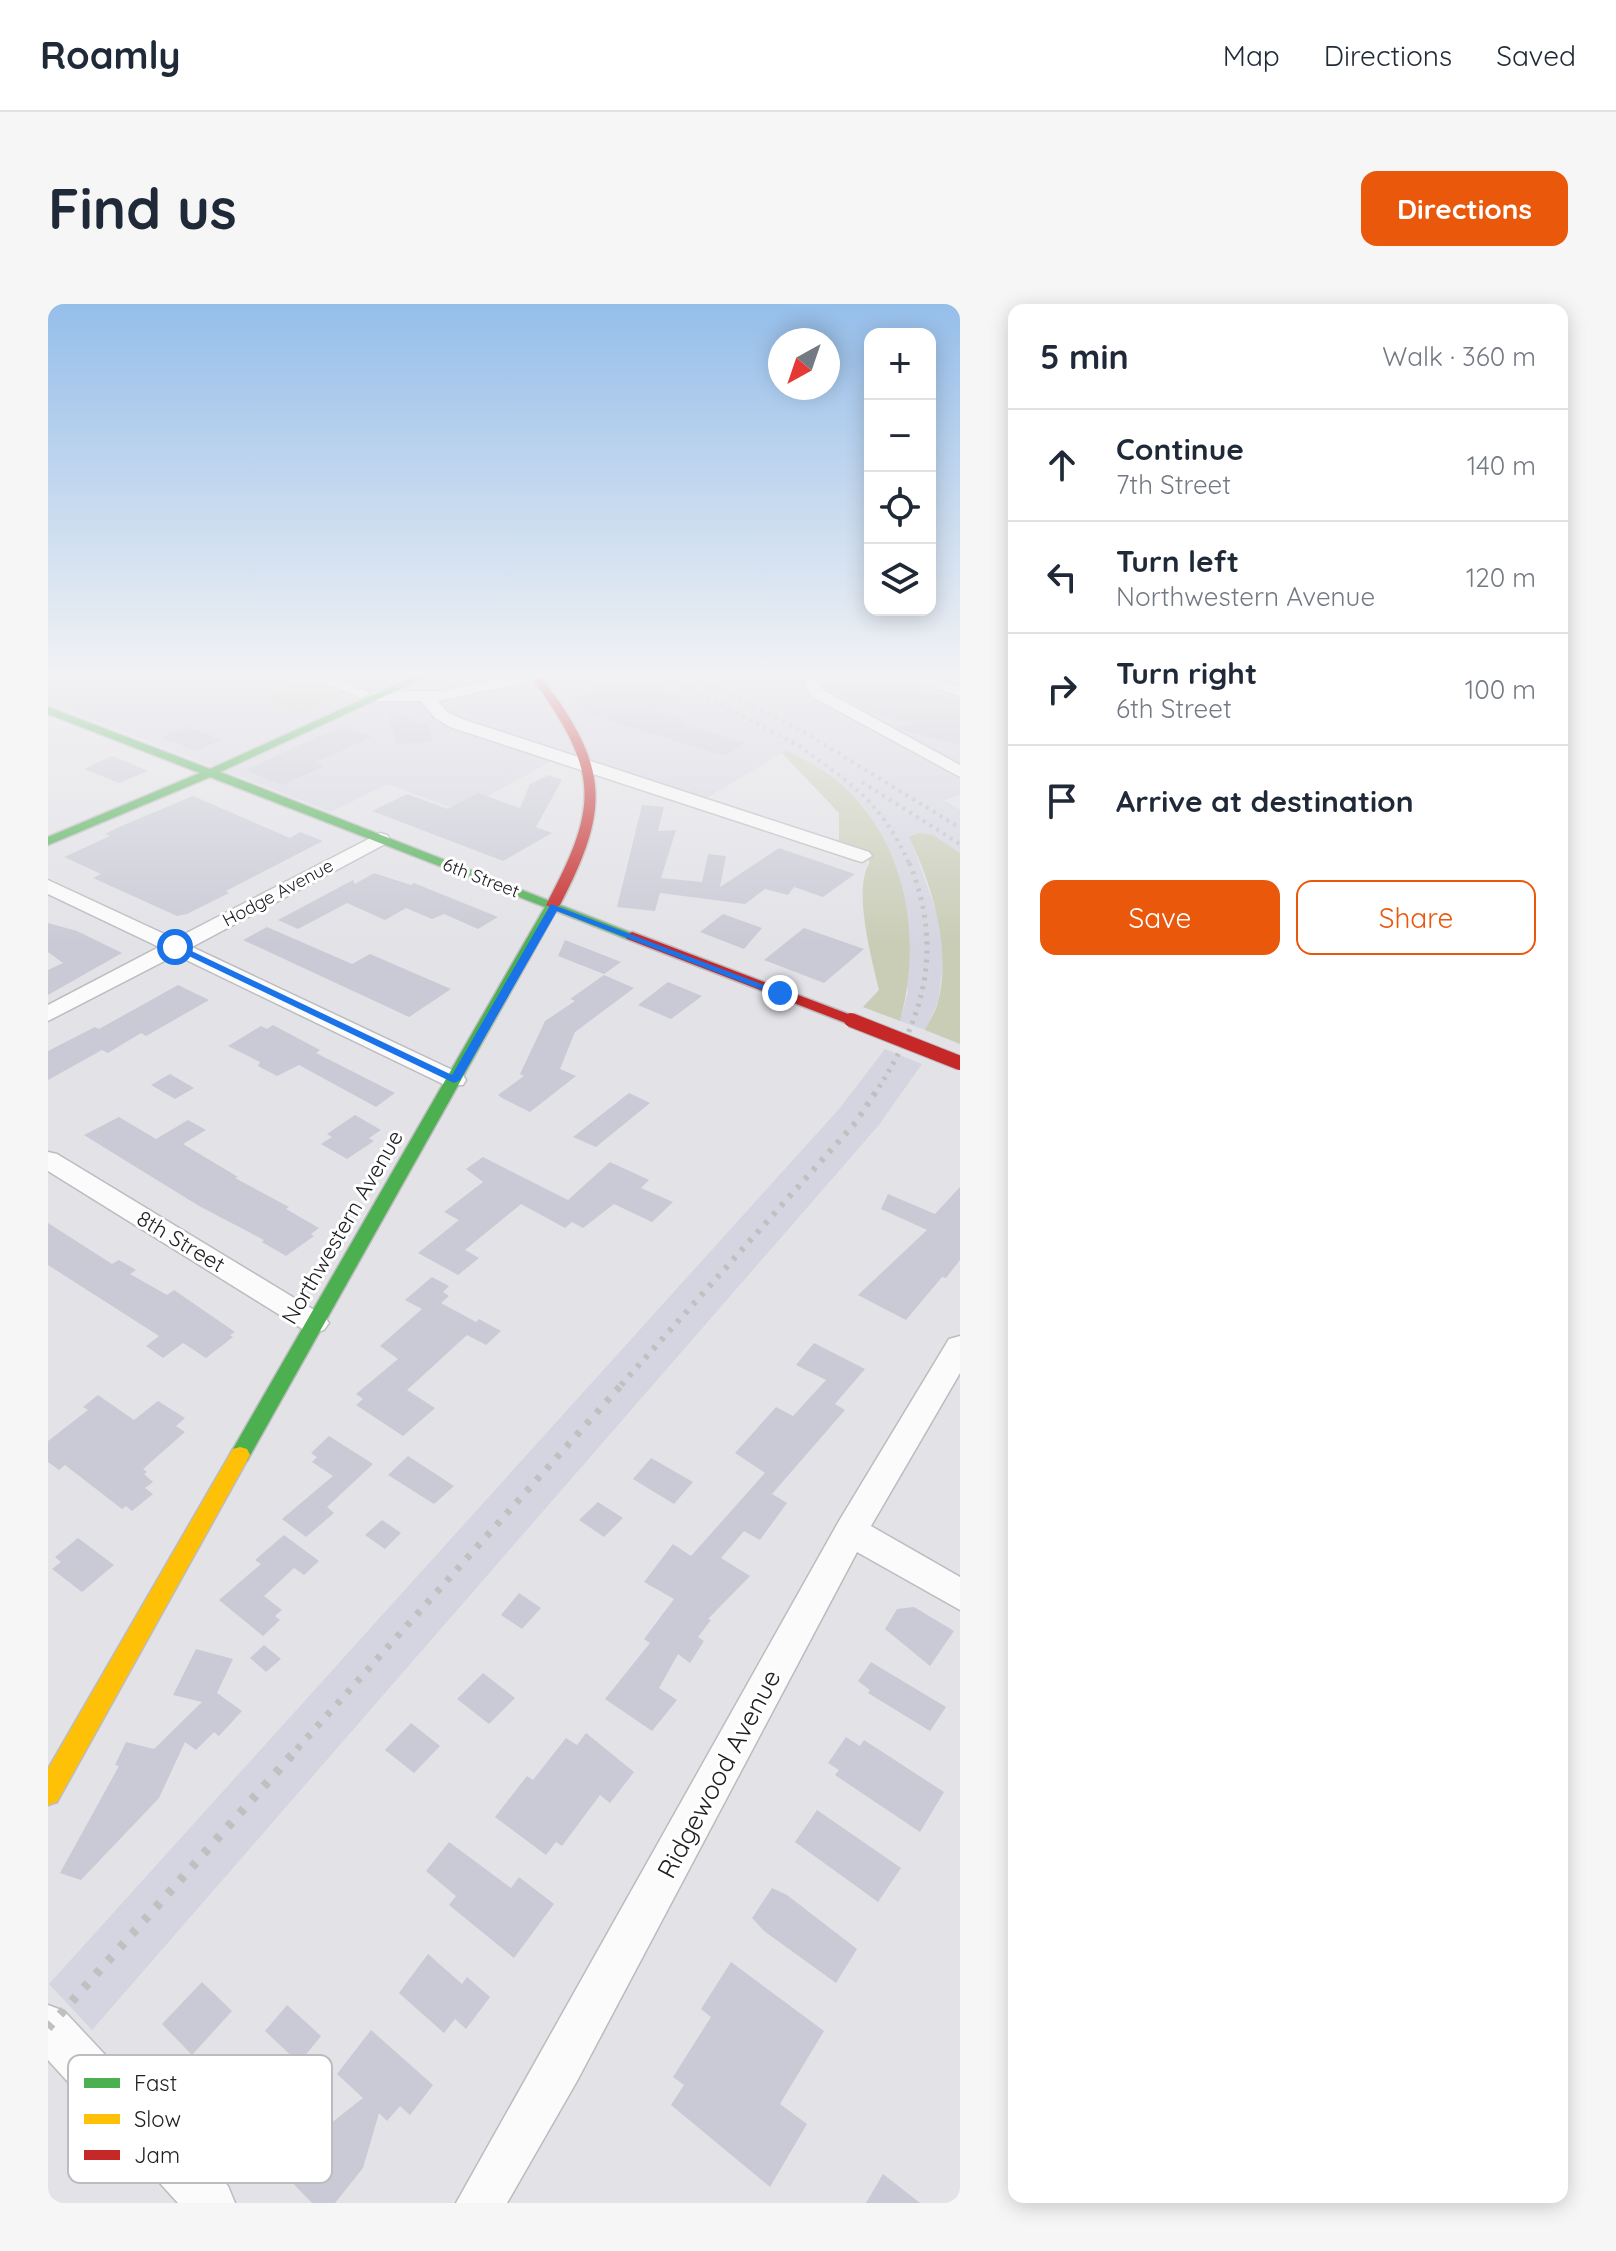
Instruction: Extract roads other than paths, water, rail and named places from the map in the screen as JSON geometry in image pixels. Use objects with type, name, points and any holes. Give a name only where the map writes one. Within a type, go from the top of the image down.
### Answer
[{"type":"main road","points":[[48,829],[186,767]]},
{"type":"main road","name":"6th Street","points":[[194,767],[960,1063]]},
{"type":"main road","points":[[48,841],[222,767]]},
{"type":"main road","name":"Northwestern Avenue","points":[[48,1793],[554,906],[586,841],[591,818],[591,767]]},
{"type":"street","points":[[591,767],[862,856]]},
{"type":"street","name":"Hodge Avenue","points":[[48,1014],[380,839]]},
{"type":"street","points":[[48,886],[454,1080]]},
{"type":"street","name":"8th Street","points":[[48,1160],[314,1323]]},
{"type":"street","name":"Ridgewood Avenue","points":[[480,2203],[561,2065],[851,1531],[960,1347]]},
{"type":"street","points":[[851,1531],[960,1595]]},
{"type":"street","points":[[48,2027],[74,2055]]},
{"type":"street","points":[[192,2183],[211,2203]]},
{"type":"railway","points":[[827,767],[874,808],[899,842],[909,864]]},
{"type":"railway","points":[[860,767],[960,828]]},
{"type":"railway","points":[[862,782],[960,844]]},
{"type":"railway","points":[[874,1095],[906,1039],[924,983],[926,925],[909,862]]},
{"type":"railway","points":[[621,1385],[856,1122],[875,1093]]},
{"type":"railway","points":[[297,1749],[623,1383]]},
{"type":"railway","points":[[48,2028],[299,1747]]}]
